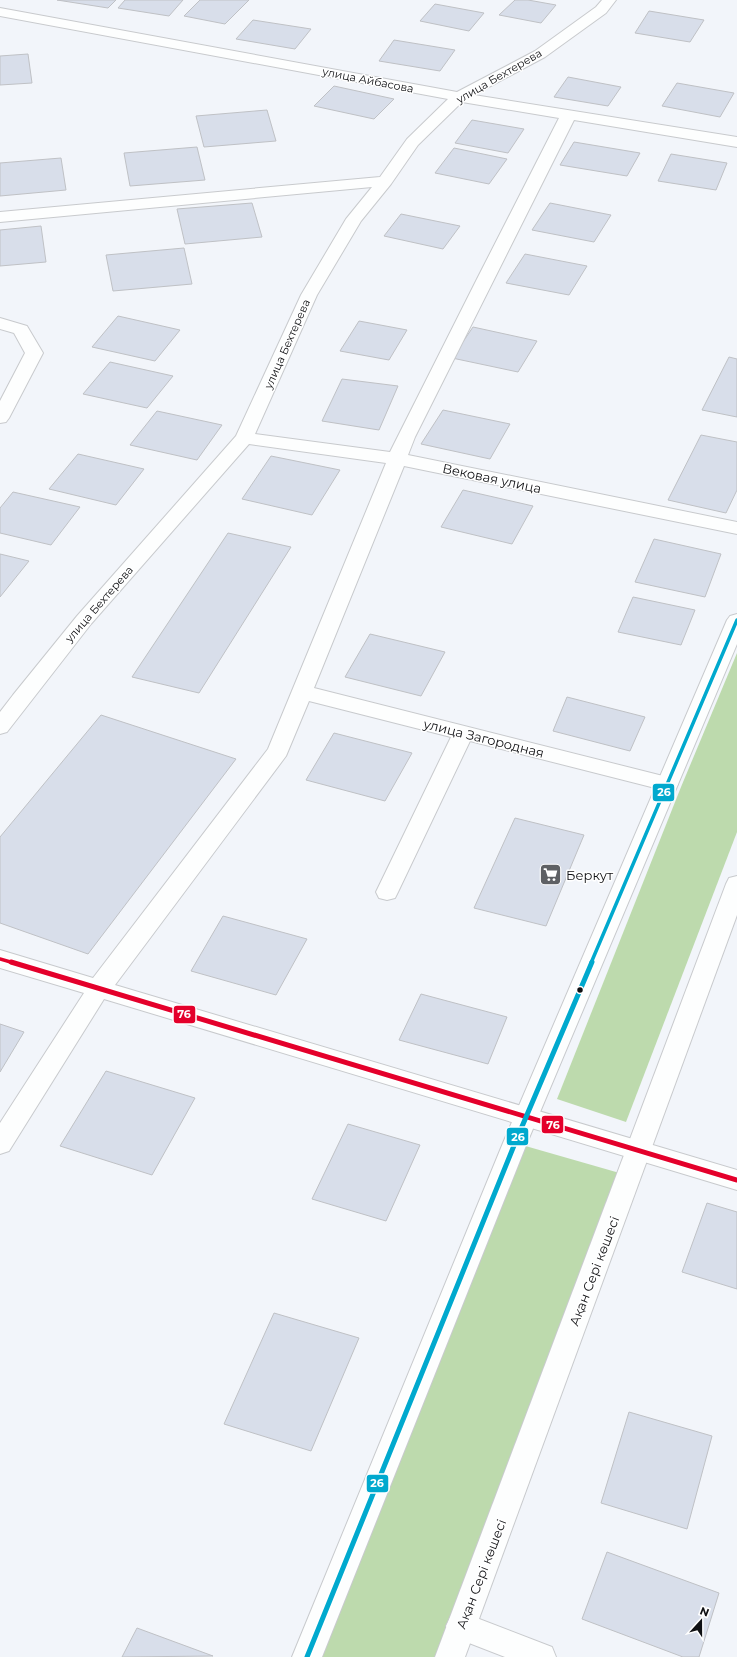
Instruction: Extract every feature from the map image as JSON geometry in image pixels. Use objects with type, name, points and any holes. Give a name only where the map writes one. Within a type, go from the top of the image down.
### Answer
[{"type":"street","name":"улица Бехтерева","points":[[0,727],[84,620],[244,438],[309,295],[354,219],[385,181],[412,142],[459,97],[540,54],[601,10],[609,0]]},
{"type":"street","name":"улица Айбасова","points":[[0,12],[459,97],[737,142]]},
{"type":"street","points":[[0,1144],[99,988],[278,751],[406,437],[569,114]]},
{"type":"street","points":[[0,217],[385,181]]},
{"type":"street","points":[[0,323],[21,330],[34,353],[0,418]]},
{"type":"street","name":"Вековая улица","points":[[244,438],[398,458],[737,528]]},
{"type":"street","points":[[307,1657],[526,1118],[737,620]]},
{"type":"street","name":"улица Загородная","points":[[302,692],[667,784]]},
{"type":"street","points":[[387,892],[463,733]]},
{"type":"street","name":"Ақан Сері көшесі","points":[[450,1657],[737,884]]},
{"type":"street","points":[[0,959],[526,1118],[737,1180]]},
{"type":"street","points":[[462,1626],[541,1657]]},
{"type":"green space","points":[[737,653],[737,832],[626,1122],[557,1099],[681,787]]},
{"type":"green space","points":[[515,1143],[630,1176],[450,1657],[308,1657]]},
{"type":"building","points":[[57,0],[116,0],[108,8]]},
{"type":"building","points":[[125,0],[183,0],[169,16],[118,8]]},
{"type":"building","points":[[200,0],[249,0],[225,24],[184,16]]},
{"type":"building","points":[[515,0],[528,0],[556,5],[541,23],[499,15]]},
{"type":"building","points":[[435,4],[484,13],[469,31],[420,21]]},
{"type":"building","points":[[649,11],[704,20],[690,42],[635,33]]},
{"type":"building","points":[[253,20],[311,29],[295,49],[236,39]]},
{"type":"building","points":[[394,40],[455,50],[440,71],[379,61]]},
{"type":"building","points":[[28,54],[32,83],[0,85],[0,56]]},
{"type":"building","points":[[568,77],[621,87],[608,106],[554,97]]},
{"type":"building","points":[[677,83],[734,93],[720,117],[662,106]]},
{"type":"building","points":[[334,86],[394,99],[374,119],[314,106]]},
{"type":"building","points":[[267,110],[276,141],[204,147],[196,116]]},
{"type":"building","points":[[472,120],[524,129],[508,153],[455,143]]},
{"type":"building","points":[[574,142],[640,153],[627,176],[560,165]]},
{"type":"building","points":[[197,147],[205,180],[130,186],[124,153]]},
{"type":"building","points":[[454,148],[507,159],[489,184],[435,173]]},
{"type":"building","points":[[671,154],[727,163],[716,190],[658,181]]},
{"type":"building","points":[[61,158],[66,190],[0,196],[0,163]]},
{"type":"building","points":[[252,203],[262,237],[185,244],[177,209]]},
{"type":"building","points":[[550,203],[611,215],[594,242],[532,230]]},
{"type":"building","points":[[401,214],[460,226],[443,249],[384,236]]},
{"type":"building","points":[[41,226],[46,262],[0,266],[0,230]]},
{"type":"building","points":[[184,248],[192,284],[113,291],[106,255]]},
{"type":"building","points":[[525,254],[587,266],[569,295],[506,283]]},
{"type":"building","points":[[118,316],[180,330],[155,361],[92,347]]},
{"type":"building","points":[[359,321],[407,330],[389,360],[340,351]]},
{"type":"building","points":[[473,327],[537,341],[518,372],[452,358]]},
{"type":"building","points":[[729,357],[737,359],[737,417],[702,410]]},
{"type":"building","points":[[110,362],[173,376],[147,408],[83,394]]},
{"type":"building","points":[[342,379],[398,386],[379,430],[322,421]]},
{"type":"building","points":[[443,410],[510,424],[490,459],[421,444]]},
{"type":"building","points":[[157,411],[222,425],[197,460],[130,445]]},
{"type":"building","points":[[701,435],[737,442],[737,490],[726,513],[668,500]]},
{"type":"building","points":[[78,454],[144,469],[116,505],[49,489]]},
{"type":"building","points":[[271,456],[340,470],[312,515],[242,499]]},
{"type":"building","points":[[463,490],[533,506],[512,544],[441,527]]},
{"type":"building","points":[[13,492],[80,507],[51,545],[0,533],[0,508]]},
{"type":"building","points":[[228,533],[291,547],[199,693],[132,677]]},
{"type":"building","points":[[654,539],[721,554],[705,597],[635,582]]},
{"type":"building","points":[[0,554],[29,561],[0,597]]},
{"type":"building","points":[[633,597],[695,610],[681,645],[618,632]]},
{"type":"building","points":[[370,634],[445,652],[421,696],[345,677]]},
{"type":"building","points":[[567,697],[645,717],[630,751],[553,731]]},
{"type":"building","points":[[101,715],[236,759],[88,954],[0,923],[0,837]]},
{"type":"building","points":[[334,733],[412,753],[385,801],[306,780]]},
{"type":"building","points":[[515,818],[584,835],[546,926],[474,908]]},
{"type":"building","points":[[223,916],[307,939],[276,995],[191,971]]},
{"type":"building","points":[[421,994],[507,1017],[488,1064],[399,1040]]},
{"type":"building","points":[[0,1024],[24,1032],[0,1072]]},
{"type":"building","points":[[106,1071],[195,1098],[152,1175],[60,1146]]},
{"type":"building","points":[[348,1124],[420,1145],[386,1221],[312,1199]]},
{"type":"building","points":[[707,1203],[737,1212],[737,1289],[682,1272]]},
{"type":"building","points":[[274,1313],[359,1338],[311,1451],[224,1424]]},
{"type":"building","points":[[629,1412],[712,1436],[687,1529],[601,1503]]},
{"type":"building","points":[[607,1552],[719,1593],[699,1657],[683,1657],[582,1619]]},
{"type":"building","points":[[137,1628],[213,1656],[122,1657]]},
{"type":"transit line","name":"26","points":[[307,1657],[515,1143],[737,620]]},
{"type":"transit line","name":"76","points":[[0,959],[737,1180]]},
{"type":"place","name":"Беркут","points":[[550,875]]}]
